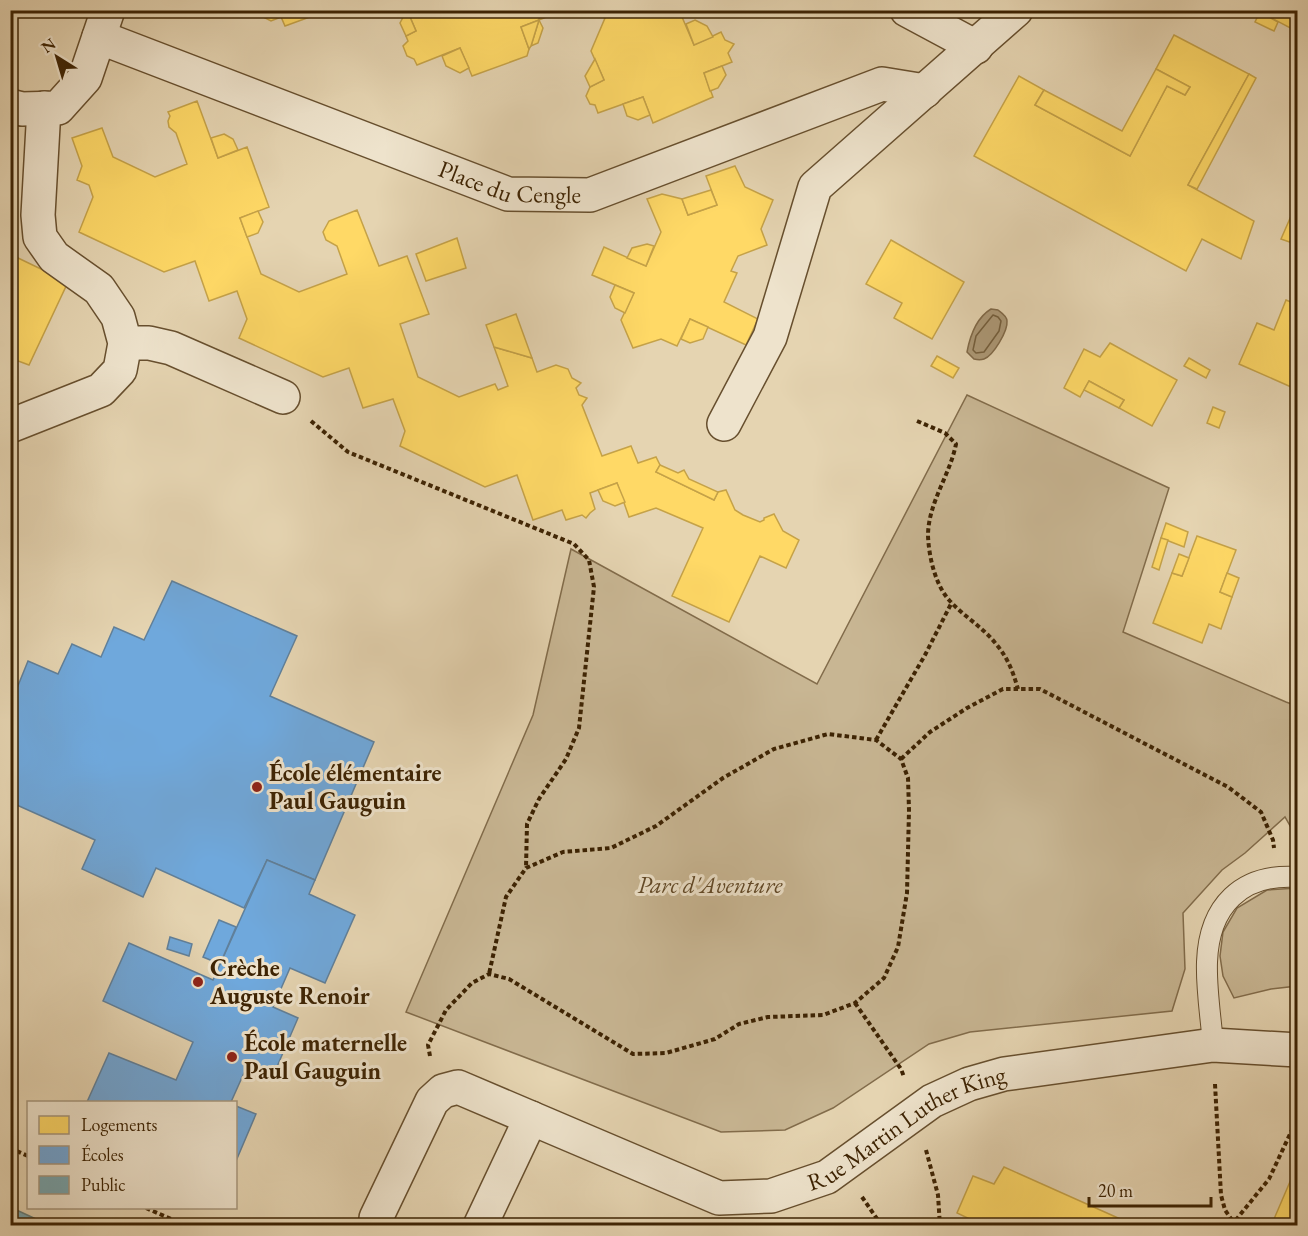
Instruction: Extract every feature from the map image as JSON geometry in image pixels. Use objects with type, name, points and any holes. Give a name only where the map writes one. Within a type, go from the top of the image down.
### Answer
[{"type":"street","points":[[907,10],[976,47]]},
{"type":"street","points":[[724,424],[770,337],[814,187],[1016,10]]},
{"type":"street","points":[[10,106],[22,109],[58,108],[85,78],[103,24]]},
{"type":"street","name":"Place du Cengle","points":[[103,24],[508,194],[590,195],[882,84],[925,91]]},
{"type":"street","points":[[10,426],[101,390],[120,370],[125,343],[118,316],[99,289],[54,257],[40,237],[38,215],[44,108]]},
{"type":"street","points":[[125,343],[149,343],[171,348],[283,397]]},
{"type":"street","name":"Rue Martin Luther King","points":[[443,1091],[458,1087],[718,1198],[771,1196],[826,1177],[932,1101],[969,1084],[1004,1074],[1213,1045],[1298,1050]]},
{"type":"street","points":[[377,1226],[376,1218],[432,1101],[443,1091]]},
{"type":"street","points":[[480,1226],[531,1118]]},
{"type":"lane","points":[[1213,1045],[1207,962],[1211,932],[1225,902],[1249,884],[1277,876],[1298,877]]},
{"type":"path","points":[[283,397],[348,452],[574,544],[589,560],[594,587],[579,728],[566,759],[539,799],[527,824],[526,868]]},
{"type":"path","points":[[917,421],[945,433],[956,444],[953,459],[934,500],[928,535],[933,571],[948,599],[995,641],[1009,661],[1018,688]]},
{"type":"path","points":[[876,741],[952,602]]},
{"type":"path","points":[[900,759],[930,732],[967,708],[1003,689],[1040,689],[1228,787],[1261,813],[1273,840],[1277,876]]},
{"type":"path","points":[[443,1091],[432,1069],[428,1045],[446,1010],[472,983],[489,974],[509,979],[633,1054],[666,1053],[715,1039],[739,1024],[768,1017],[824,1015],[855,1003],[884,978],[898,947],[908,893],[908,778],[900,759],[876,741],[828,734],[774,749],[723,778],[647,831],[610,848],[563,852],[526,868],[506,897],[489,974]]},
{"type":"path","points":[[855,1003],[901,1069]]},
{"type":"path","points":[[1213,1045],[1221,1195],[1225,1210],[1233,1225],[1269,1179],[1298,1117]]},
{"type":"path","points":[[10,1148],[27,1156]]},
{"type":"path","points":[[148,1209],[187,1226]]},
{"type":"path","points":[[528,1226],[539,1221],[559,1226]]},
{"type":"green space","name":"Parc d'Aventure","points":[[967,395],[1169,488],[1123,632],[1297,706],[1297,838],[1285,817],[1222,870],[1183,913],[1185,969],[1172,1011],[970,1032],[929,1044],[833,1108],[785,1130],[721,1132],[406,1012],[533,715],[571,549],[817,684]]},
{"type":"green space","points":[[1297,888],[1297,986],[1271,989],[1234,998],[1223,976],[1220,956],[1223,932],[1237,908],[1267,890]]},
{"type":"water","points":[[991,309],[998,310],[1005,316],[1007,325],[1003,337],[988,357],[982,360],[974,359],[967,352],[972,334],[981,317]]},
{"type":"building: Logements","points":[[255,10],[278,10],[281,17],[271,21],[257,14]]},
{"type":"building: Logements","points":[[278,10],[329,10],[285,26]]},
{"type":"building: Logements","points":[[407,10],[542,10],[539,20],[521,27],[529,49],[527,56],[472,76],[460,48],[417,65],[414,59],[407,56],[403,46],[408,41],[406,36],[416,31]]},
{"type":"building: Logements","points":[[407,10],[416,31],[406,36],[400,23]]},
{"type":"building: Logements","points":[[542,10],[564,10],[539,20]]},
{"type":"building: Logements","points":[[588,10],[679,10],[694,45],[721,32],[725,40],[734,44],[728,53],[732,62],[704,73],[713,97],[653,123],[643,97],[598,113],[595,105],[590,104],[586,96],[590,87],[604,80],[591,51],[605,18]]},
{"type":"building: Logements","points":[[1260,10],[1298,10],[1298,32],[1260,12]]},
{"type":"building: Logements","points":[[1260,12],[1278,22],[1274,31],[1255,22]]},
{"type":"building: Logements","points":[[539,20],[543,28],[538,43],[531,46]]},
{"type":"building: Logements","points":[[539,20],[531,46],[529,49],[521,27]]},
{"type":"building: Logements","points":[[695,20],[707,26],[713,37],[694,45],[686,24]]},
{"type":"building: Logements","points":[[1174,35],[1249,74],[1188,185],[1254,221],[1241,259],[1202,239],[1186,271],[974,156],[1019,76],[1044,90],[1035,105],[1130,156],[1167,86],[1185,95],[1190,87],[1156,69]]},
{"type":"building: Logements","points":[[460,48],[469,68],[460,73],[446,66],[442,56]]},
{"type":"building: Logements","points":[[595,59],[604,80],[590,87],[585,76]]},
{"type":"building: Logements","points":[[722,66],[726,75],[718,88],[710,91],[704,73]]},
{"type":"building: Logements","points":[[1156,69],[1190,87],[1185,95],[1167,86],[1130,156],[1035,105],[1044,90],[1122,131]]},
{"type":"building: Logements","points":[[1249,74],[1256,78],[1197,189],[1188,185]]},
{"type":"building: Logements","points":[[643,97],[650,115],[638,120],[627,116],[623,104]]},
{"type":"building: Logements","points":[[197,101],[218,158],[247,147],[269,207],[240,218],[261,274],[299,292],[347,274],[337,246],[326,240],[323,232],[329,221],[357,210],[379,266],[407,256],[429,314],[400,324],[418,377],[459,397],[495,384],[498,390],[508,386],[494,347],[532,358],[537,372],[556,365],[568,369],[572,378],[581,383],[576,388],[579,395],[587,398],[582,405],[602,456],[631,446],[638,463],[656,457],[660,465],[656,472],[714,500],[718,492],[726,490],[735,510],[743,515],[760,522],[774,514],[783,531],[799,540],[786,568],[760,556],[729,622],[672,596],[703,528],[656,508],[629,517],[617,483],[590,493],[595,509],[586,518],[582,515],[566,520],[562,510],[533,520],[517,475],[485,487],[400,446],[405,431],[393,399],[363,408],[349,368],[323,377],[239,338],[247,319],[237,291],[209,301],[195,261],[164,272],[79,232],[93,197],[89,185],[77,180],[82,166],[72,138],[102,128],[113,157],[155,177],[187,164],[176,133],[169,127],[168,112]]},
{"type":"building: Logements","points":[[224,134],[233,139],[238,150],[218,158],[211,138]]},
{"type":"building: Logements","points":[[735,166],[745,187],[773,200],[761,229],[767,245],[738,256],[731,271],[737,273],[724,302],[758,319],[746,345],[690,319],[677,346],[661,339],[633,348],[621,320],[634,293],[592,275],[604,247],[646,266],[661,232],[647,199],[662,194],[682,199],[688,215],[717,205],[706,176]]},
{"type":"building: Logements","points":[[711,190],[717,205],[688,215],[682,199]]},
{"type":"building: Logements","points":[[1298,200],[1298,245],[1281,239]]},
{"type":"building: Logements","points":[[258,211],[263,222],[258,233],[247,237],[240,218]]},
{"type":"building: Logements","points":[[457,238],[466,268],[426,281],[416,254]]},
{"type":"building: Logements","points":[[891,240],[964,282],[932,339],[894,318],[902,303],[866,284]]},
{"type":"building: Logements","points":[[647,244],[654,246],[646,266],[627,258],[632,248]]},
{"type":"building: Logements","points":[[16,257],[68,282],[29,365],[10,358],[10,259]]},
{"type":"building: Logements","points":[[615,285],[634,293],[625,313],[615,308],[610,297]]},
{"type":"building: Logements","points":[[1286,300],[1298,305],[1298,390],[1239,364],[1257,323],[1274,330]]},
{"type":"building: Logements","points":[[516,314],[532,358],[494,347],[486,325]]},
{"type":"building: Logements","points":[[690,319],[708,327],[703,339],[690,343],[681,339]]},
{"type":"building: Logements","points":[[1110,343],[1177,380],[1152,426],[1119,408],[1124,400],[1089,381],[1080,397],[1064,388],[1084,349],[1100,357]]},
{"type":"building: Logements","points":[[937,356],[959,368],[953,378],[931,366]]},
{"type":"building: Logements","points":[[1189,358],[1210,370],[1206,378],[1184,366]]},
{"type":"building: Logements","points":[[1089,381],[1124,400],[1119,408],[1084,390]]},
{"type":"building: Logements","points":[[1213,407],[1225,412],[1219,428],[1207,423]]},
{"type":"building: Logements","points":[[660,465],[678,473],[684,470],[689,479],[718,492],[714,500],[656,472]]},
{"type":"building: Logements","points":[[617,483],[625,502],[615,506],[603,501],[598,490]]},
{"type":"building: Logements","points":[[1166,523],[1188,532],[1184,547],[1161,538]]},
{"type":"building: Logements","points":[[1197,536],[1236,550],[1220,592],[1232,597],[1221,629],[1209,624],[1202,643],[1153,623],[1172,573],[1182,576]]},
{"type":"building: Logements","points":[[1161,538],[1168,540],[1159,570],[1152,567]]},
{"type":"building: Logements","points":[[1179,554],[1189,558],[1182,576],[1172,573]]},
{"type":"building: Logements","points":[[1227,573],[1239,578],[1232,597],[1220,592]]},
{"type":"building: Logements","points":[[1298,1163],[1298,1226],[1271,1226]]},
{"type":"building: Logements","points":[[1004,1167],[1136,1226],[977,1226],[978,1223],[957,1213],[973,1176],[994,1184]]},
{"type":"building: Écoles","points":[[172,581],[297,636],[270,696],[374,742],[315,880],[267,860],[244,908],[156,868],[143,897],[82,869],[95,840],[10,802],[10,691],[15,693],[28,661],[58,674],[72,644],[101,657],[114,627],[144,640]]},
{"type":"building: Écoles","name":"Crèche Auguste Renoir","points":[[267,860],[315,880],[309,894],[355,915],[325,983],[290,968],[273,1007],[298,1018],[273,1076],[248,1064],[231,1101],[87,1101],[109,1053],[176,1080],[193,1042],[103,1001],[129,943],[213,980]]},
{"type":"building: Écoles","points":[[219,920],[236,927],[220,964],[203,957]]},
{"type":"building: Écoles","points":[[170,937],[192,944],[189,956],[167,949]]},
{"type":"building: Écoles","points":[[237,1106],[256,1114],[237,1159]]},
{"type":"building: Public","points":[[10,1207],[51,1226],[10,1226]]},
{"type":"place","name":"École élémentaire Paul Gauguin","points":[[257,787]]},
{"type":"place","name":"Crèche Auguste Renoir","points":[[198,982]]},
{"type":"place","name":"École maternelle Paul Gauguin","points":[[232,1057]]}]
